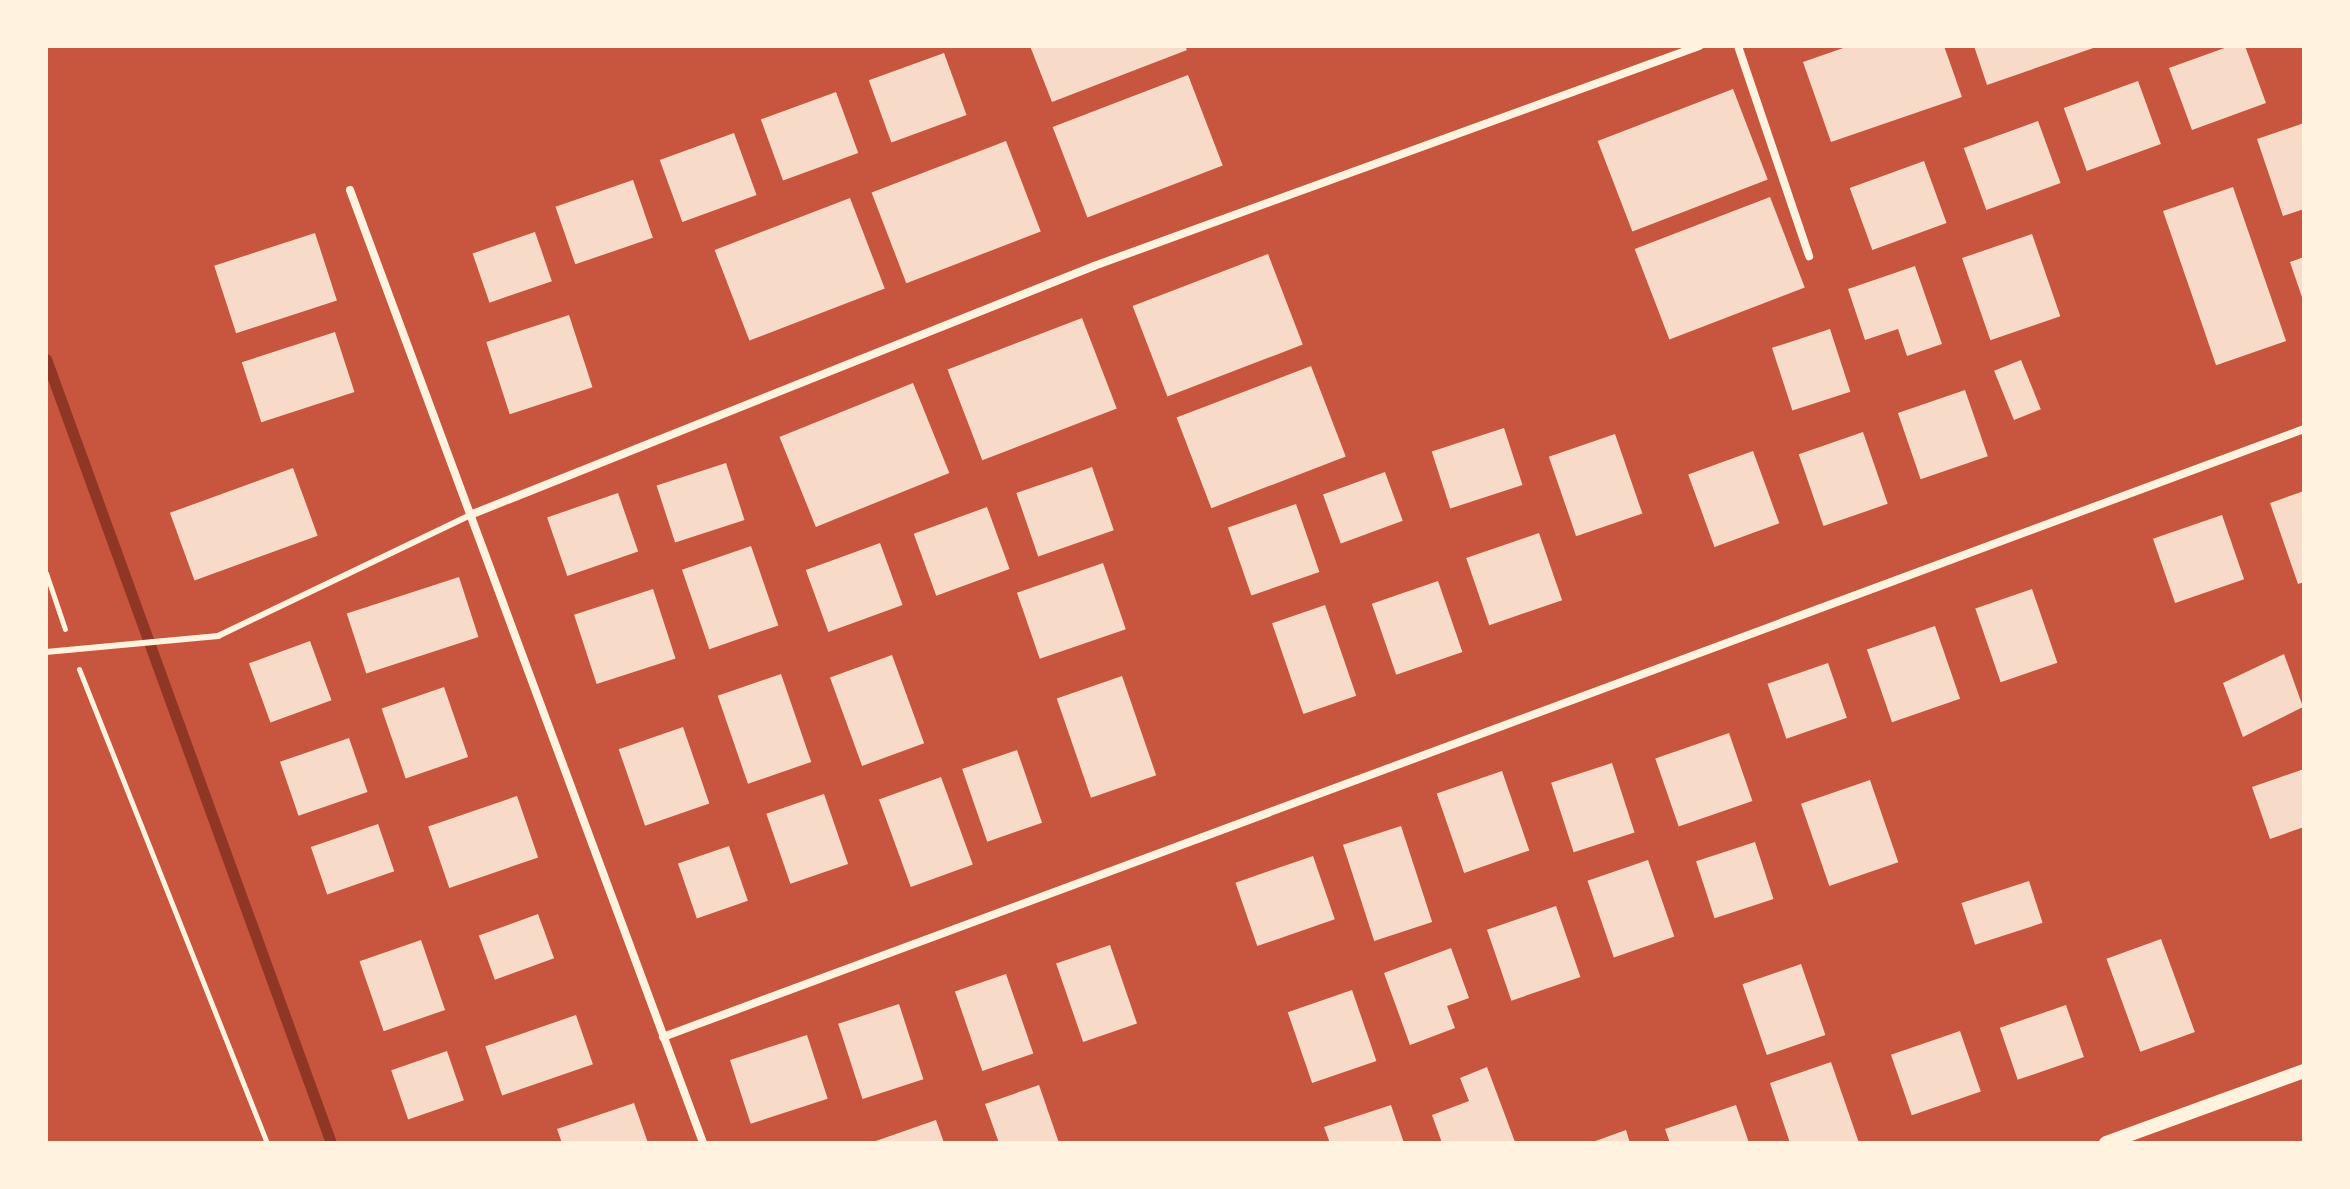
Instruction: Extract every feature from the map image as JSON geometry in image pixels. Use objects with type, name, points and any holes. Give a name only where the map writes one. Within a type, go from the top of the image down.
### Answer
[{"type":"street","points":[[470,515],[1094,266],[1699,46]]},
{"type":"street","points":[[1738,46],[1809,256]]},
{"type":"street","points":[[350,190],[703,1143]]},
{"type":"street","points":[[663,1037],[2304,429]]},
{"type":"street","points":[[2106,1143],[2304,1071]]},
{"type":"lane","points":[[46,652],[70,646],[218,636],[470,515]]},
{"type":"path","points":[[46,573],[70,646],[267,1143]]},
{"type":"building","points":[[1030,46],[1185,46],[1187,50],[1052,102]]},
{"type":"building","points":[[1849,46],[1944,46],[1962,97],[1831,142],[1803,62]]},
{"type":"building","points":[[1974,46],[2099,46],[1987,85]]},
{"type":"building","points":[[2230,46],[2245,46],[2266,103],[2192,130],[2169,68]]},
{"type":"building","points":[[944,53],[967,115],[891,142],[869,80]]},
{"type":"building","points":[[1188,75],[1223,166],[1087,218],[1053,127]]},
{"type":"building","points":[[2138,81],[2161,144],[2087,171],[2064,108]]},
{"type":"building","points":[[1733,89],[1768,180],[1632,232],[1598,141]]},
{"type":"building","points":[[836,92],[858,153],[783,180],[761,119]]},
{"type":"building","points":[[2038,121],[2061,183],[1986,210],[1964,148]]},
{"type":"building","points":[[2304,123],[2304,209],[2283,216],[2257,139]]},
{"type":"building","points":[[734,133],[757,195],[682,222],[660,160]]},
{"type":"building","points":[[1006,141],[1041,232],[906,283],[872,193]]},
{"type":"building","points":[[1924,161],[1947,223],[1872,250],[1850,188]]},
{"type":"building","points":[[633,180],[653,238],[575,264],[555,207]]},
{"type":"building","points":[[2233,187],[2286,341],[2216,365],[2163,211]]},
{"type":"building","points":[[1770,197],[1805,288],[1669,340],[1635,249]]},
{"type":"building","points":[[850,198],[885,289],[749,341],[715,250]]},
{"type":"building","points":[[535,232],[552,281],[490,303],[473,253]]},
{"type":"building","points":[[315,233],[337,301],[236,333],[214,266]]},
{"type":"building","points":[[2032,234],[2060,316],[1990,340],[1962,258]]},
{"type":"building","points":[[1268,254],[1303,345],[1167,397],[1133,306]]},
{"type":"building","points":[[2304,257],[2304,303],[2290,262]]},
{"type":"building","points":[[1915,266],[1942,344],[1907,356],[1898,329],[1865,340],[1848,289]]},
{"type":"building","points":[[569,315],[592,387],[510,414],[486,342]]},
{"type":"building","points":[[1082,318],[1117,409],[982,460],[948,370]]},
{"type":"building","points":[[1830,329],[1850,392],[1792,411],[1772,348]]},
{"type":"building","points":[[335,332],[354,392],[261,422],[242,362]]},
{"type":"building","points":[[2021,360],[2041,409],[2014,420],[1994,371]]},
{"type":"building","points":[[1311,366],[1346,457],[1211,508],[1177,418]]},
{"type":"building","points":[[913,383],[949,473],[816,527],[779,437]]},
{"type":"building","points":[[1965,390],[1988,456],[1921,479],[1898,413]]},
{"type":"building","points":[[1504,428],[1523,485],[1450,509],[1432,451]]},
{"type":"building","points":[[1863,432],[1888,504],[1823,526],[1799,454]]},
{"type":"building","points":[[1615,434],[1642,513],[1576,536],[1549,457]]},
{"type":"building","points":[[1753,451],[1779,523],[1714,547],[1688,475]]},
{"type":"building","points":[[726,463],[745,520],[675,543],[657,486]]},
{"type":"building","points":[[1092,467],[1114,530],[1038,556],[1016,493]]},
{"type":"building","points":[[293,468],[318,536],[195,580],[170,513]]},
{"type":"building","points":[[1385,472],[1403,521],[1341,543],[1323,495]]},
{"type":"building","points":[[2304,491],[2304,582],[2298,584],[2270,503]]},
{"type":"building","points":[[618,493],[638,552],[567,576],[547,517]]},
{"type":"building","points":[[1296,504],[1319,572],[1251,596],[1228,527]]},
{"type":"building","points":[[987,507],[1010,569],[936,596],[914,534]]},
{"type":"building","points":[[2222,515],[2244,579],[2175,603],[2153,539]]},
{"type":"building","points":[[1539,533],[1562,600],[1489,625],[1466,558]]},
{"type":"building","points":[[880,543],[903,605],[828,632],[806,570]]},
{"type":"building","points":[[751,546],[778,625],[709,649],[682,570]]},
{"type":"building","points":[[1103,563],[1126,629],[1040,659],[1017,593]]},
{"type":"building","points":[[459,577],[478,637],[366,673],[347,613]]},
{"type":"building","points":[[1438,581],[1462,652],[1396,675],[1372,604]]},
{"type":"building","points":[[653,589],[676,658],[597,684],[574,615]]},
{"type":"building","points":[[2032,589],[2057,663],[2001,682],[1975,609]]},
{"type":"building","points":[[1325,605],[1356,696],[1303,714],[1272,623]]},
{"type":"building","points":[[1935,626],[1960,699],[1892,722],[1867,649]]},
{"type":"building","points":[[310,641],[332,700],[270,722],[249,663]]},
{"type":"building","points":[[2284,654],[2303,707],[2243,737],[2223,683]]},
{"type":"building","points":[[892,655],[924,743],[862,766],[830,678]]},
{"type":"building","points":[[1828,663],[1847,718],[1786,739],[1767,684]]},
{"type":"building","points":[[781,674],[811,762],[748,784],[718,696]]},
{"type":"building","points":[[1122,676],[1156,775],[1091,798],[1057,698]]},
{"type":"building","points":[[444,687],[468,757],[406,778],[382,708]]},
{"type":"building","points":[[683,727],[709,804],[645,826],[619,749]]},
{"type":"building","points":[[1729,733],[1752,801],[1679,826],[1655,758]]},
{"type":"building","points":[[349,738],[368,792],[299,816],[280,762]]},
{"type":"building","points":[[1017,750],[1042,823],[987,842],[962,769]]},
{"type":"building","points":[[1612,763],[1635,832],[1574,852],[1551,783]]},
{"type":"building","points":[[2304,769],[2304,827],[2270,839],[2252,787]]},
{"type":"building","points":[[1502,771],[1529,850],[1464,873],[1437,793]]},
{"type":"building","points":[[941,777],[973,864],[911,887],[879,800]]},
{"type":"building","points":[[1870,780],[1898,862],[1829,886],[1801,804]]},
{"type":"building","points":[[824,794],[848,864],[790,884],[766,814]]},
{"type":"building","points":[[517,796],[538,857],[449,888],[428,827]]},
{"type":"building","points":[[378,824],[394,871],[327,894],[311,847]]},
{"type":"building","points":[[1401,826],[1432,922],[1374,941],[1343,845]]},
{"type":"building","points":[[1755,842],[1774,899],[1715,918],[1696,861]]},
{"type":"building","points":[[729,846],[748,901],[697,918],[678,864]]},
{"type":"building","points":[[1313,856],[1335,919],[1257,946],[1235,883]]},
{"type":"building","points":[[1648,860],[1674,937],[1614,957],[1587,881]]},
{"type":"building","points":[[2029,881],[2043,923],[1975,945],[1961,903]]},
{"type":"building","points":[[1556,906],[1580,977],[1511,1001],[1487,930]]},
{"type":"building","points":[[538,914],[554,958],[495,980],[479,936]]},
{"type":"building","points":[[2161,939],[2195,1032],[2140,1052],[2106,959]]},
{"type":"building","points":[[421,940],[445,1010],[384,1031],[360,961]]},
{"type":"building","points":[[1110,945],[1137,1023],[1083,1042],[1056,964]]},
{"type":"building","points":[[1451,948],[1469,998],[1447,1006],[1455,1028],[1410,1045],[1384,973]]},
{"type":"building","points":[[1801,964],[1825,1035],[1767,1055],[1742,984]]},
{"type":"building","points":[[1006,974],[1033,1053],[982,1071],[955,992]]},
{"type":"building","points":[[1352,990],[1376,1061],[1312,1083],[1288,1012]]},
{"type":"building","points":[[899,1004],[923,1079],[863,1099],[838,1024]]},
{"type":"building","points":[[2066,1005],[2084,1057],[2018,1080],[2000,1028]]},
{"type":"building","points":[[576,1015],[593,1064],[502,1095],[485,1046]]},
{"type":"building","points":[[1960,1031],[1981,1092],[1912,1115],[1891,1055]]},
{"type":"building","points":[[807,1035],[828,1099],[751,1124],[730,1060]]},
{"type":"building","points":[[447,1051],[464,1100],[408,1119],[391,1070]]},
{"type":"building","points":[[1831,1062],[1859,1143],[1790,1143],[1770,1083]]},
{"type":"building","points":[[1487,1067],[1515,1142],[1442,1143],[1432,1115],[1469,1101],[1460,1078]]},
{"type":"building","points":[[1039,1085],[1059,1143],[999,1143],[985,1104]]},
{"type":"building","points":[[634,1103],[648,1143],[562,1143],[557,1129]]},
{"type":"building","points":[[1391,1105],[1404,1143],[1330,1143],[1324,1127]]},
{"type":"building","points":[[1736,1105],[1749,1143],[1670,1143],[1665,1129]]},
{"type":"building","points":[[936,1120],[944,1143],[870,1143]]},
{"type":"building","points":[[1626,1130],[1630,1143],[1590,1143]]},
{"type":"waterway","points":[[46,359],[331,1143]]}]
